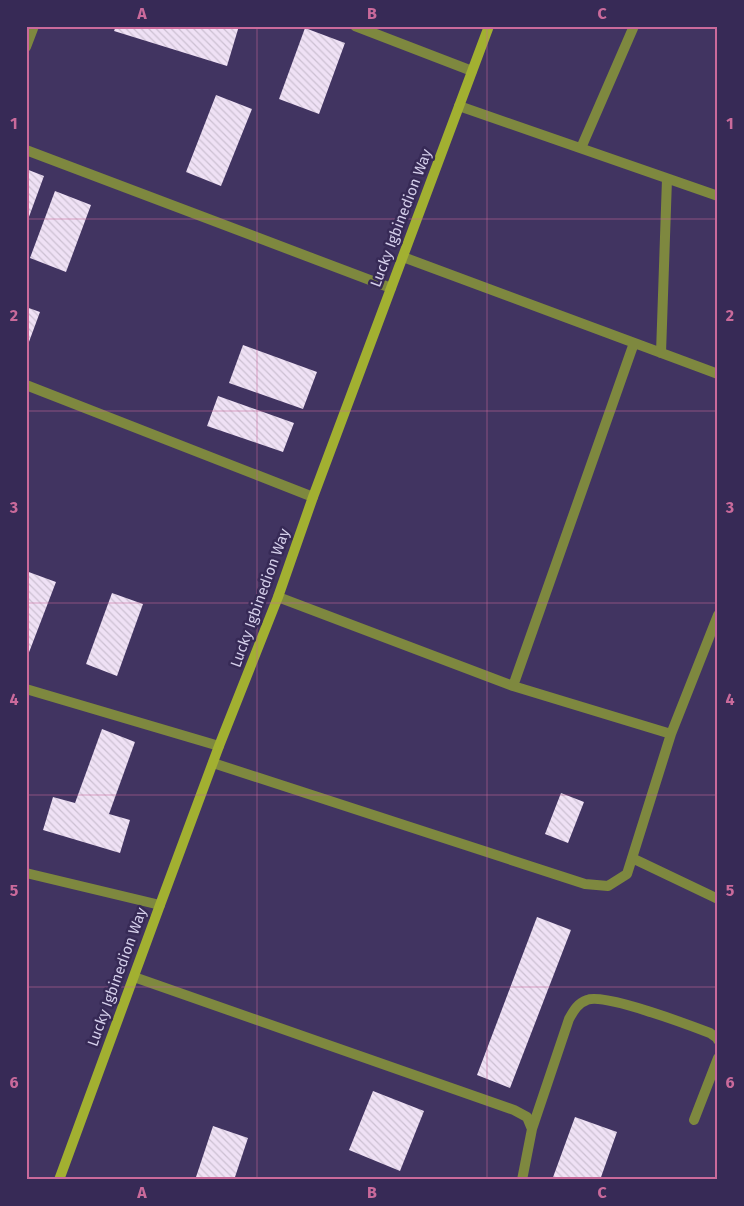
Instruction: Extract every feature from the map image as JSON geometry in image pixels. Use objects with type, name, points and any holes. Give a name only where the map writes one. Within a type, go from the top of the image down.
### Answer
[{"type":"street","points":[[26,48],[34,26]]},
{"type":"street","points":[[355,26],[472,71]]},
{"type":"street","name":"Lucky Igbinedion Way","points":[[59,1180],[219,746],[278,597],[312,498],[489,26]]},
{"type":"street","points":[[581,148],[634,26]]},
{"type":"street","points":[[459,106],[718,196]]},
{"type":"street","points":[[26,150],[391,288]]},
{"type":"street","points":[[661,353],[666,178]]},
{"type":"street","points":[[403,257],[718,374]]},
{"type":"street","points":[[513,686],[634,343]]},
{"type":"street","points":[[26,385],[312,498]]},
{"type":"street","points":[[278,597],[513,686],[671,734]]},
{"type":"street","points":[[213,763],[586,884],[608,886],[627,874],[671,734],[718,615]]},
{"type":"street","points":[[26,689],[219,746]]},
{"type":"street","points":[[632,858],[718,898]]},
{"type":"street","points":[[26,873],[160,905]]},
{"type":"street","points":[[134,977],[514,1110],[527,1117],[532,1129]]},
{"type":"street","points":[[522,1180],[532,1129],[569,1019],[577,1005],[589,998],[619,1002],[710,1033],[718,1040]]},
{"type":"street","points":[[694,1120],[718,1058]]},
{"type":"building","points":[[116,26],[239,26],[227,66],[114,31]]},
{"type":"building","points":[[305,28],[345,43],[319,114],[279,99]]},
{"type":"building","points":[[216,95],[252,109],[221,186],[186,172]]},
{"type":"building","points":[[26,169],[44,176],[26,225]]},
{"type":"building","points":[[55,191],[91,205],[66,272],[30,258]]},
{"type":"building","points":[[26,307],[40,312],[26,350]]},
{"type":"building","points":[[243,345],[317,372],[303,409],[229,383]]},
{"type":"building","points":[[218,396],[294,423],[283,452],[207,426]]},
{"type":"building","points":[[26,571],[56,582],[28,655],[26,655]]},
{"type":"building","points":[[112,593],[143,604],[117,676],[86,664]]},
{"type":"building","points":[[102,729],[135,742],[109,814],[130,820],[120,853],[43,830],[53,797],[75,803]]},
{"type":"building","points":[[561,793],[584,802],[568,843],[545,834]]},
{"type":"building","points":[[537,917],[571,930],[510,1088],[477,1075]]},
{"type":"building","points":[[373,1091],[424,1111],[400,1171],[349,1150]]},
{"type":"building","points":[[575,1117],[617,1132],[600,1180],[552,1180]]},
{"type":"building","points":[[213,1126],[248,1138],[234,1180],[195,1180]]}]
